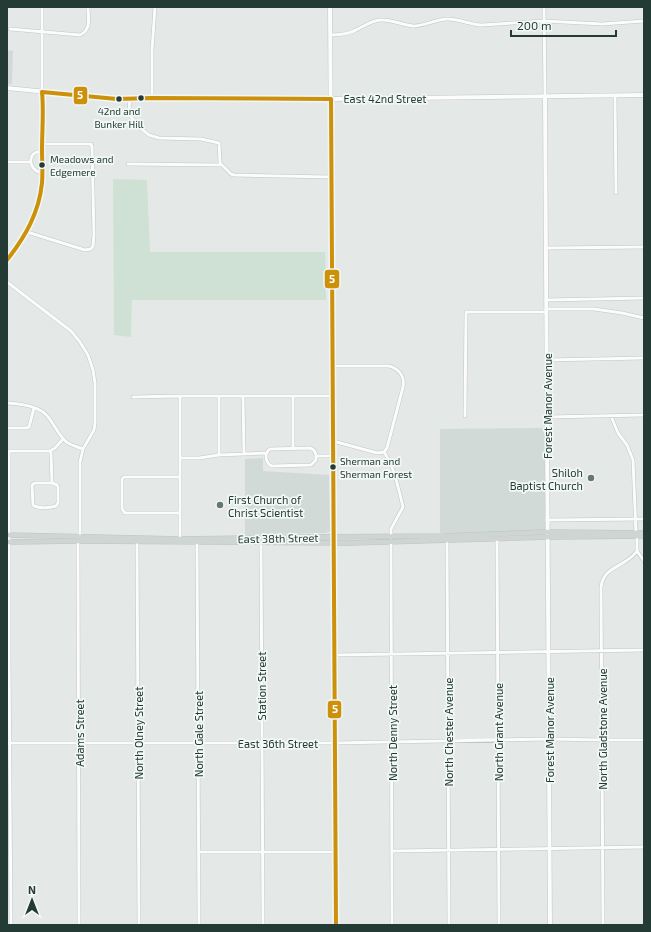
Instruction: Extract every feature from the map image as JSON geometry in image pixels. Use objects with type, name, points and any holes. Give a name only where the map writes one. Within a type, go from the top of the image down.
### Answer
[{"type":"main road","name":"East 38th Street","points":[[8,542],[261,542],[391,539],[547,532],[637,534],[644,536]]},
{"type":"main road","name":"East 38th Street","points":[[391,539],[497,539],[637,534],[644,532]]},
{"type":"main road","name":"East 38th Street","points":[[8,534],[334,540]]},
{"type":"street","points":[[7,260],[20,243],[34,218],[41,190],[43,121],[42,7]]},
{"type":"street","points":[[10,29],[77,35],[81,34],[85,32],[88,25],[88,7]]},
{"type":"street","points":[[152,98],[152,43],[155,7]]},
{"type":"street","points":[[330,7],[336,925]]},
{"type":"street","name":"Forest Manor Avenue","points":[[544,7],[550,925]]},
{"type":"street","points":[[330,35],[349,32],[370,22],[378,20],[388,20],[412,26],[424,25],[446,19],[474,25],[544,21],[594,24],[644,20]]},
{"type":"street","name":"East 42nd Street","points":[[7,88],[117,99],[331,99],[644,95]]},
{"type":"street","points":[[616,96],[616,193]]},
{"type":"street","points":[[130,99],[131,117],[145,132],[156,138],[194,138],[218,142],[220,144],[219,161],[221,165],[231,174],[331,177]]},
{"type":"street","points":[[27,232],[85,250],[91,249],[94,246],[92,147],[90,144],[42,144]]},
{"type":"street","points":[[42,152],[38,151],[35,153],[30,162],[34,170],[42,173]]},
{"type":"street","points":[[7,162],[30,162]]},
{"type":"street","points":[[128,164],[221,165]]},
{"type":"street","points":[[546,248],[644,247]]},
{"type":"street","points":[[7,282],[67,328],[77,338],[86,351],[91,364],[94,380],[95,423],[94,430],[83,449],[80,470],[80,536]]},
{"type":"street","points":[[546,300],[644,298]]},
{"type":"street","points":[[465,416],[466,312],[594,309],[619,312],[644,318]]},
{"type":"street","points":[[546,360],[644,358]]},
{"type":"street","points":[[332,366],[389,366],[397,369],[404,381],[387,448],[384,452],[377,453],[333,441]]},
{"type":"street","points":[[180,396],[180,538]]},
{"type":"street","points":[[219,396],[219,455]]},
{"type":"street","points":[[243,396],[244,454]]},
{"type":"street","points":[[293,396],[293,448]]},
{"type":"street","points":[[133,397],[332,396]]},
{"type":"street","points":[[7,403],[34,408],[43,412],[58,433],[68,443],[83,449]]},
{"type":"street","points":[[7,428],[29,427],[34,408]]},
{"type":"street","points":[[611,416],[618,433],[627,445],[632,458],[637,551],[644,561]]},
{"type":"street","points":[[547,417],[644,416]]},
{"type":"street","points":[[11,925],[9,853],[8,451],[50,451],[64,439]]},
{"type":"street","points":[[293,448],[310,448],[314,450],[316,460],[311,465],[272,466],[266,458],[266,454],[270,449],[293,448]]},
{"type":"street","points":[[50,451],[52,484]]},
{"type":"street","name":"North Denny Street","points":[[384,452],[395,475],[403,507],[391,529],[392,925]]},
{"type":"street","points":[[180,458],[266,454]]},
{"type":"street","points":[[316,456],[333,456]]},
{"type":"street","points":[[180,477],[126,477],[123,478],[122,481],[122,509],[125,513],[180,513]]},
{"type":"street","points":[[52,484],[55,484],[58,487],[58,503],[56,506],[34,507],[32,502],[32,485],[52,484]]},
{"type":"street","points":[[547,520],[644,518]]},
{"type":"street","name":"North Grant Avenue","points":[[497,539],[499,925]]},
{"type":"street","name":"North Chester Avenue","points":[[447,540],[449,925]]},
{"type":"street","name":"Adams Street","points":[[78,542],[79,925]]},
{"type":"street","name":"North Olney Street","points":[[137,542],[139,925]]},
{"type":"street","name":"North Gale Street","points":[[197,542],[199,925]]},
{"type":"street","name":"Station Street","points":[[261,542],[263,925]]},
{"type":"street","name":"North Gladstone Avenue","points":[[602,925],[601,587],[602,581],[609,571],[628,560],[637,551]]},
{"type":"street","points":[[334,655],[644,650]]},
{"type":"street","name":"East 36th Street","points":[[9,743],[392,742],[498,739],[644,740]]},
{"type":"street","points":[[392,851],[644,847]]},
{"type":"street","points":[[199,852],[335,852]]},
{"type":"shaded area","points":[[7,50],[13,51],[12,84],[7,84]]},
{"type":"shaded area","points":[[545,428],[544,533],[440,533],[440,429]]},
{"type":"shaded area","points":[[263,458],[263,471],[329,475],[330,531],[326,533],[245,535],[245,459]]},
{"type":"green space","points":[[113,179],[147,180],[150,252],[325,252],[326,300],[132,300],[131,337],[114,335]]},
{"type":"transit line","name":"5","points":[[7,260],[20,242],[30,224],[38,204],[42,183],[42,92],[117,99],[331,99],[336,925]]},
{"type":"place","name":"42nd and Bunker Hill","points":[[119,99]]},
{"type":"place","name":"Meadows and Edgemere","points":[[42,165]]},
{"type":"place","name":"Sherman and Sherman Forest","points":[[333,467]]},
{"type":"place","name":"Shiloh Baptist Church","points":[[591,478]]},
{"type":"place","name":"First Church of Christ Scientist","points":[[220,505]]}]
